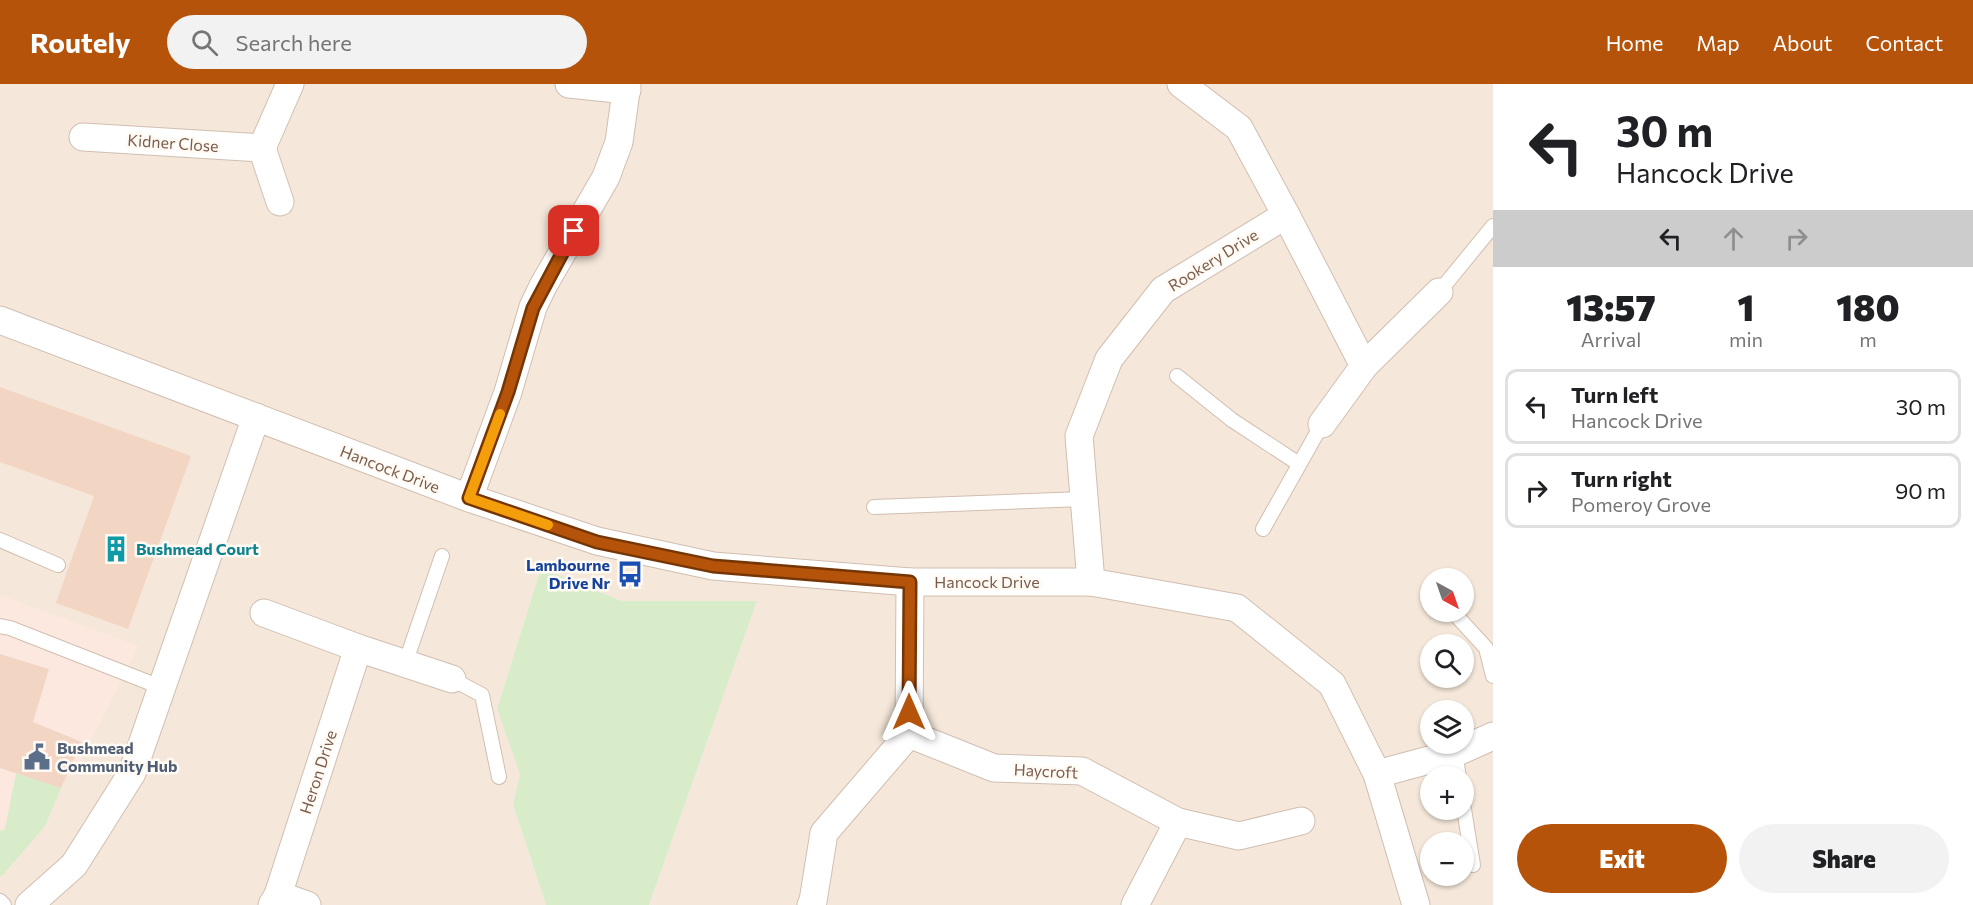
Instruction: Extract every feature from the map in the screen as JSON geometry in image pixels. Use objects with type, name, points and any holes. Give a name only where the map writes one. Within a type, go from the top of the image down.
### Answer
[{"type":"street","points":[[280,202],[262,148],[290,84]]},
{"type":"street","points":[[469,498],[508,392],[533,308],[543,286],[606,177],[619,142],[627,87],[569,84]]},
{"type":"street","points":[[1181,84],[1239,128],[1364,366]]},
{"type":"street","name":"Kidner Close","points":[[83,137],[262,148]]},
{"type":"street","name":"Rookery Drive","points":[[1091,582],[1079,436],[1109,359],[1163,290],[1286,215]]},
{"type":"street","points":[[1322,424],[1364,366],[1439,292]]},
{"type":"street","name":"Hancock Drive","points":[[0,320],[469,498],[597,542],[713,566],[910,582],[1091,582],[1237,608],[1332,684],[1377,774],[1416,905]]},
{"type":"street","points":[[29,905],[74,865],[132,773],[256,417]]},
{"type":"street","points":[[811,905],[824,833],[909,734],[910,582]]},
{"type":"street","points":[[264,613],[358,648],[452,679]]},
{"type":"street","name":"Heron Drive","points":[[307,905],[275,900],[358,648]]},
{"type":"street","name":"Haycroft","points":[[909,734],[994,768],[1082,771],[1178,822],[1239,836],[1301,821]]},
{"type":"street","points":[[1377,774],[1457,765],[1493,736]]},
{"type":"street","points":[[1135,905],[1178,822]]},
{"type":"lane","points":[[1439,292],[1493,226]]},
{"type":"lane","points":[[1177,376],[1232,420],[1299,464]]},
{"type":"lane","points":[[1263,529],[1322,424]]},
{"type":"lane","points":[[874,507],[1084,500]]},
{"type":"lane","points":[[0,540],[58,566]]},
{"type":"lane","points":[[405,664],[442,556]]},
{"type":"lane","points":[[1462,622],[1486,648],[1493,676]]},
{"type":"lane","points":[[0,626],[163,688]]},
{"type":"lane","points":[[452,679],[482,695],[500,777]]},
{"type":"lane","points":[[0,901],[4,905]]},
{"type":"shaded area","points":[[0,84],[1493,84],[1493,905],[649,905],[757,601],[622,601],[541,568],[497,709],[521,774],[513,805],[546,905],[0,905]]},
{"type":"shaded area","points":[[0,595],[138,646],[73,776],[16,773],[5,829],[0,831]]},
{"type":"green space","points":[[541,568],[622,601],[757,601],[649,905],[546,905],[513,805],[520,774],[497,709]]},
{"type":"green space","points":[[16,773],[61,788],[45,826],[0,876],[0,831],[5,829]]},
{"type":"building","name":"Bushmead Court","points":[[0,387],[191,456],[128,629],[56,603],[94,496],[0,462]]},
{"type":"building","name":"Bushmead Community Hub","points":[[0,654],[49,669],[33,722],[82,742],[61,788],[0,768]]},
{"type":"slow traffic","points":[[500,414],[469,498],[548,525]]},
{"type":"place","name":"Bushmead Court","points":[[116,549]]},
{"type":"place","name":"Lambourne Drive Nr","points":[[630,574]]},
{"type":"place","name":"Bushmead Community Hub","points":[[37,757]]},
{"type":"route","points":[[574,231],[533,308],[508,392],[469,498],[597,542],[713,566],[910,582],[909,712]]}]
